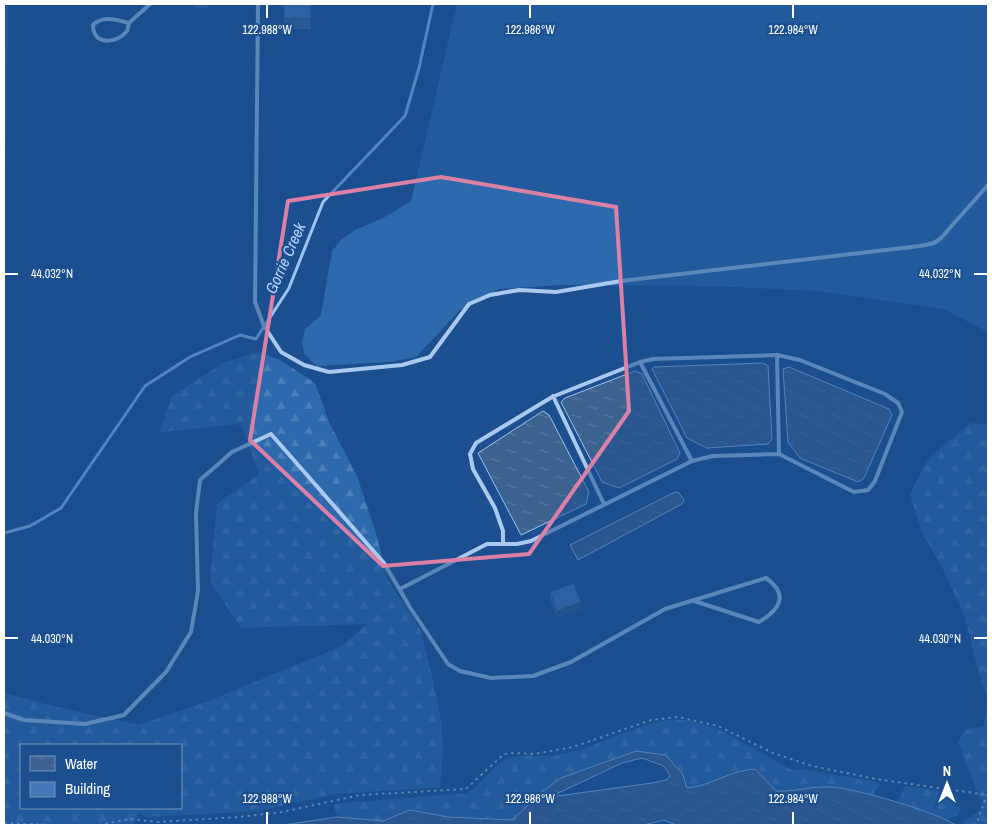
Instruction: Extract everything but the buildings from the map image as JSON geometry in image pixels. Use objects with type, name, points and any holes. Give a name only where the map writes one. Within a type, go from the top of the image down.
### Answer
[{"type":"lane","points":[[129,23],[105,19],[93,24],[93,30],[98,38],[104,41],[116,40],[128,31],[129,23],[150,4]]},
{"type":"lane","points":[[258,4],[255,302],[262,322],[281,352],[304,365],[330,372],[402,365],[430,358],[469,304],[490,295],[519,290],[556,292],[621,281],[848,256],[934,243],[968,209],[988,185]]},
{"type":"lane","points":[[777,355],[779,454]]},
{"type":"lane","points":[[400,589],[487,544],[503,544],[531,541],[692,461],[713,456],[779,454],[854,492],[868,490],[875,481],[902,412],[898,402],[885,394],[800,360],[777,355],[653,359],[640,362],[553,396],[476,443],[470,454],[473,468],[495,508],[503,531],[503,544]]},
{"type":"lane","points":[[640,362],[692,461]]},
{"type":"lane","points":[[553,396],[604,504]]},
{"type":"lane","points":[[4,713],[24,720],[85,724],[124,715],[166,672],[190,632],[198,591],[196,513],[200,480],[232,452],[271,434],[384,563],[448,664],[460,671],[491,678],[533,676],[571,662],[666,609],[766,578],[776,585],[780,601],[775,612],[760,622],[694,601]]},
{"type":"path","points":[[99,825],[130,819],[158,822],[240,817],[282,812],[360,795],[466,789],[504,754],[534,754],[573,748],[651,720],[678,717],[718,726],[773,753],[812,766],[876,779],[988,795],[977,822],[973,825]]},
{"type":"path","points":[[4,823],[53,825]]},
{"type":"highlighted area","points":[[441,177],[616,207],[629,411],[529,554],[383,566],[250,440],[288,201]]},
{"type":"green space","points":[[4,4],[8,4],[4,278]]},
{"type":"green space","points":[[457,4],[988,4],[988,332],[943,309],[817,291],[714,286],[561,285],[499,289],[460,310],[416,357],[390,362],[317,366],[304,354],[302,341],[305,329],[321,315],[332,251],[341,240],[355,230],[383,218],[411,201]]},
{"type":"green space","points":[[259,352],[280,360],[315,383],[329,422],[357,476],[375,530],[388,580],[420,629],[441,720],[443,751],[440,787],[334,794],[259,811],[148,817],[139,814],[133,825],[4,825],[4,693],[139,725],[206,702],[342,646],[367,624],[241,628],[210,581],[217,504],[259,474],[241,424],[160,432],[172,396],[225,362]]},
{"type":"green space","points":[[971,423],[988,425],[988,701],[965,617],[941,565],[921,530],[910,494],[929,458]]},
{"type":"green space","points":[[988,701],[988,825],[965,825],[962,822],[984,808],[958,742],[965,730],[984,726]]},
{"type":"green space","points":[[668,720],[688,720],[718,729],[792,770],[806,770],[878,782],[880,785],[873,795],[830,787],[791,792],[776,791],[755,769],[738,772],[696,787],[687,788],[682,773],[636,751],[539,794],[513,820],[448,817],[410,810],[383,821],[337,817],[334,805],[343,803],[468,793],[499,764],[509,758],[552,756],[572,752],[640,727]]},
{"type":"green space","points":[[905,786],[954,793],[961,807],[958,815],[945,820],[897,804]]},
{"type":"water","points":[[763,363],[768,366],[772,439],[768,444],[707,448],[687,438],[652,369],[654,367]]},
{"type":"water","points":[[789,367],[889,409],[892,415],[864,478],[858,482],[800,458],[788,442],[783,369]]},
{"type":"water","points":[[635,371],[642,374],[680,453],[677,459],[619,488],[602,482],[561,402],[565,398]]},
{"type":"water","points":[[543,411],[549,415],[589,492],[586,504],[521,535],[478,453]]},
{"type":"water","points":[[675,492],[679,493],[684,500],[682,504],[578,560],[570,545]]},
{"type":"water","points":[[636,751],[665,755],[682,773],[687,788],[696,787],[738,772],[755,769],[776,791],[823,787],[842,788],[914,808],[956,825],[676,825],[664,820],[644,825],[283,825],[337,817],[383,821],[410,810],[448,817],[513,820],[539,794],[561,778]],"holes":[[[642,758],[664,766],[670,776],[666,780],[550,797],[622,763]]]},
{"type":"waterway","name":"Gorrie Creek","points":[[4,533],[30,526],[61,508],[145,386],[190,357],[240,335],[256,339],[289,288],[323,202],[405,116],[419,68],[433,4]]}]
